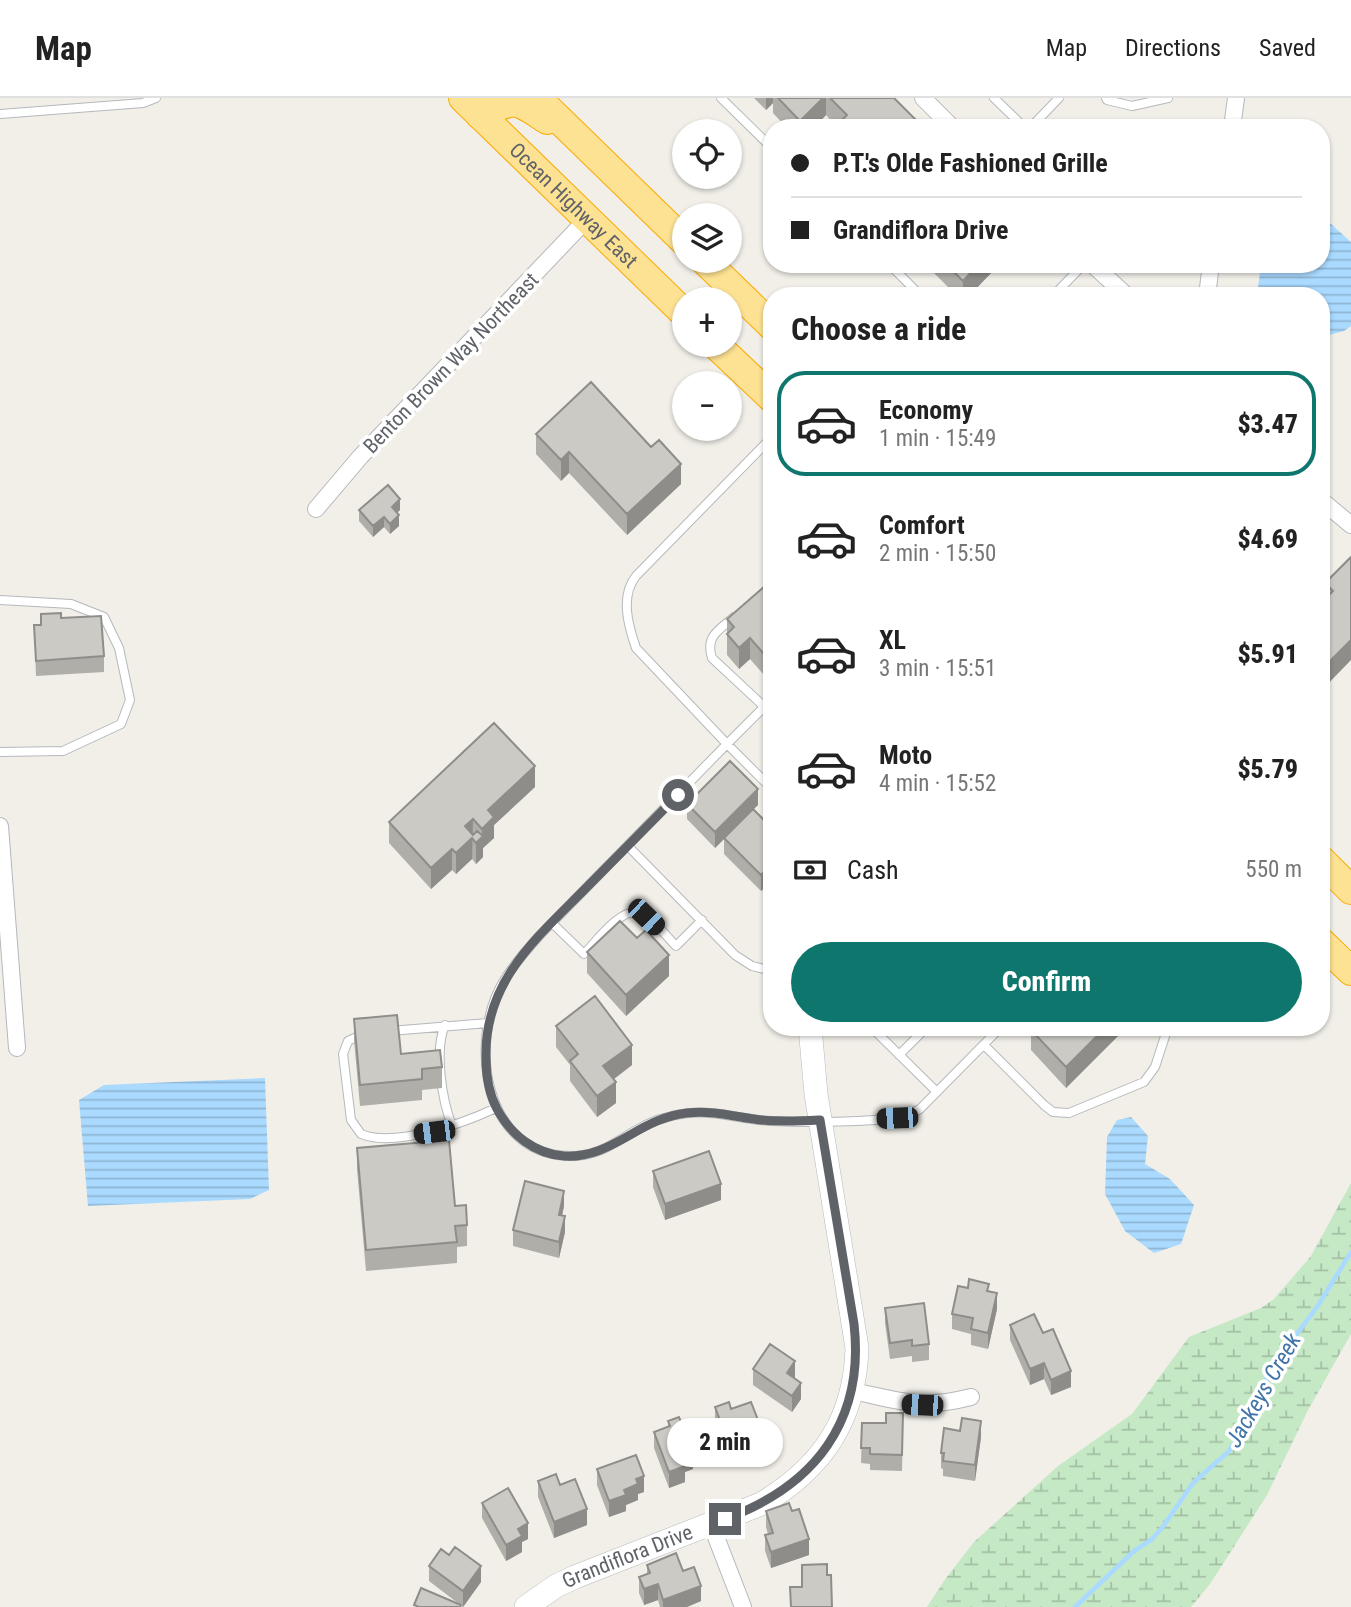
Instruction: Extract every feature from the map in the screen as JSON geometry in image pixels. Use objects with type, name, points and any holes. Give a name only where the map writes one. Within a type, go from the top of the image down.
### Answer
[{"type":"highway","points":[[472,107],[507,98],[521,100],[608,166]]},
{"type":"highway","points":[[537,98],[672,229]]},
{"type":"highway","name":"Ocean Highway East","points":[[472,107],[672,301]]},
{"type":"highway","points":[[717,273],[763,317]]},
{"type":"highway","points":[[729,357],[763,389]]},
{"type":"highway","points":[[1330,869],[1351,890]]},
{"type":"highway","points":[[1330,951],[1351,971]]},
{"type":"street","points":[[923,98],[944,119]]},
{"type":"street","points":[[1233,119],[1236,98]]},
{"type":"street","name":"Benton Brown Way Northeast","points":[[316,509],[362,456],[587,219]]},
{"type":"street","points":[[1102,273],[1117,287]]},
{"type":"street","points":[[1330,508],[1351,525]]},
{"type":"street","points":[[0,826],[17,1048]]},
{"type":"street","name":"Grandiflora Drive","points":[[526,1607],[556,1586],[575,1577],[761,1504],[804,1474],[833,1437],[853,1391],[857,1348],[813,1073],[811,1036]]},
{"type":"street","points":[[853,1391],[908,1404],[936,1404],[971,1397]]},
{"type":"street","points":[[710,1524],[743,1607]]},
{"type":"lane","points":[[0,114],[132,101],[143,103],[156,98]]},
{"type":"lane","points":[[721,98],[763,139]]},
{"type":"lane","points":[[994,98],[1017,119]]},
{"type":"lane","points":[[1037,119],[1059,98]]},
{"type":"lane","points":[[1106,98],[1132,106],[1168,98]]},
{"type":"lane","points":[[898,273],[912,287]]},
{"type":"lane","points":[[1062,287],[1075,273]]},
{"type":"lane","points":[[763,446],[636,576],[626,596],[636,648],[763,780]]},
{"type":"lane","points":[[0,600],[71,604],[104,617],[119,648],[130,700],[121,724],[84,743],[63,751],[0,752]]},
{"type":"lane","points":[[738,613],[710,639],[709,649],[712,658],[763,706]]},
{"type":"lane","points":[[763,708],[524,952],[508,975],[496,997],[488,1023],[486,1064],[496,1108],[505,1122],[525,1142],[552,1154],[565,1156],[600,1152],[647,1124],[687,1113],[720,1112],[772,1121],[905,1117],[920,1109],[992,1036]]},
{"type":"lane","points":[[628,846],[744,962],[763,968]]},
{"type":"lane","points":[[552,923],[584,954],[618,918],[631,912],[646,917],[676,946],[702,920]]},
{"type":"lane","points":[[488,1023],[362,1034],[345,1045],[343,1054],[351,1120],[360,1134],[381,1138],[434,1132],[496,1108]]},
{"type":"lane","points":[[445,1025],[438,1049],[447,1111],[452,1126]]},
{"type":"lane","points":[[880,1036],[937,1092]]},
{"type":"lane","points":[[899,1055],[918,1036]]},
{"type":"lane","points":[[984,1045],[1044,1105],[1053,1112],[1069,1113],[1144,1082],[1155,1068],[1165,1036]]},
{"type":"green space","points":[[1351,1183],[1351,1334],[1308,1410],[1267,1495],[1210,1584],[1191,1607],[927,1607],[974,1542],[1058,1466],[1132,1414],[1189,1337],[1261,1308],[1274,1299],[1311,1256]]},
{"type":"water","points":[[1330,223],[1351,242],[1351,326],[1344,331],[1330,335],[1330,287],[1258,287],[1260,273],[1330,273]]},
{"type":"water","points":[[265,1078],[269,1190],[250,1199],[88,1206],[79,1100],[104,1085]]},
{"type":"water","points":[[1131,1117],[1148,1136],[1145,1164],[1170,1179],[1194,1205],[1181,1244],[1154,1253],[1125,1231],[1105,1194],[1107,1137],[1117,1120]]},
{"type":"building","points":[[778,98],[823,98],[802,119],[798,119]]},
{"type":"building","points":[[830,98],[894,98],[915,119],[843,119],[847,115]]},
{"type":"building","points":[[955,273],[971,273],[963,281]]},
{"type":"building","points":[[591,382],[651,447],[659,440],[681,464],[627,514],[569,452],[561,460],[536,434]]},
{"type":"building","points":[[388,485],[400,499],[392,507],[399,515],[390,524],[384,517],[373,526],[359,510]]},
{"type":"building","points":[[1351,557],[1351,640],[1330,661],[1330,594],[1333,591],[1330,588],[1330,578]]},
{"type":"building","points":[[763,588],[763,653],[750,638],[739,648],[727,634],[734,627],[727,619]]},
{"type":"building","points":[[61,613],[61,618],[101,616],[104,656],[36,661],[34,625],[41,625],[41,614]]},
{"type":"building","points":[[494,723],[535,766],[488,810],[494,817],[482,829],[473,819],[465,826],[473,835],[477,831],[483,836],[476,843],[472,838],[456,853],[452,849],[431,868],[389,822]]},
{"type":"building","points":[[730,761],[758,789],[715,832],[687,804]]},
{"type":"building","points":[[753,809],[763,819],[763,873],[761,875],[724,838]]},
{"type":"building","points":[[620,921],[637,938],[646,930],[669,955],[626,995],[587,952]]},
{"type":"building","points":[[595,996],[632,1045],[603,1066],[616,1082],[597,1096],[570,1061],[578,1054],[556,1026]]},
{"type":"building","points":[[397,1015],[401,1054],[440,1050],[442,1067],[422,1069],[422,1079],[360,1085],[354,1019]]},
{"type":"building","points":[[1037,1036],[1097,1036],[1066,1067]]},
{"type":"building","points":[[449,1140],[455,1206],[466,1205],[467,1225],[455,1226],[457,1242],[366,1250],[357,1148]]},
{"type":"building","points":[[709,1151],[721,1184],[665,1204],[653,1171]]},
{"type":"building","points":[[525,1181],[564,1191],[559,1215],[565,1216],[559,1242],[513,1230]]},
{"type":"building","points":[[969,1279],[989,1284],[987,1291],[997,1293],[988,1333],[971,1329],[973,1318],[952,1314],[958,1286],[968,1288]]},
{"type":"building","points":[[924,1303],[929,1344],[912,1346],[912,1340],[890,1343],[885,1308]]},
{"type":"building","points":[[1034,1314],[1043,1333],[1053,1329],[1071,1371],[1051,1380],[1044,1363],[1030,1369],[1010,1325]]},
{"type":"building","points":[[770,1344],[795,1361],[787,1373],[801,1383],[792,1396],[753,1369]]},
{"type":"building","points":[[729,1402],[731,1409],[751,1402],[763,1433],[730,1446],[715,1407]]},
{"type":"building","points":[[886,1413],[903,1413],[902,1455],[870,1454],[870,1448],[861,1448],[862,1423],[886,1423]]},
{"type":"building","points":[[679,1417],[693,1453],[681,1458],[685,1466],[669,1472],[654,1432],[670,1426],[668,1421]]},
{"type":"building","points":[[962,1418],[981,1421],[975,1465],[943,1461],[944,1453],[941,1453],[944,1428],[960,1431]]},
{"type":"building","points":[[636,1455],[644,1476],[636,1479],[638,1484],[624,1490],[626,1495],[609,1501],[597,1469]]},
{"type":"building","points":[[556,1474],[560,1485],[575,1479],[587,1509],[554,1522],[538,1481]]},
{"type":"building","points":[[508,1488],[528,1523],[518,1529],[522,1536],[506,1545],[482,1503]]},
{"type":"building","points":[[789,1503],[792,1511],[799,1509],[809,1539],[771,1552],[765,1535],[773,1533],[766,1511]]},
{"type":"building","points":[[455,1547],[481,1566],[463,1591],[429,1566],[441,1549],[449,1555]]},
{"type":"building","points":[[676,1553],[683,1571],[694,1567],[701,1586],[663,1600],[658,1584],[644,1589],[639,1577],[650,1573],[647,1565]]},
{"type":"building","points":[[827,1564],[827,1575],[831,1575],[832,1607],[791,1607],[790,1587],[802,1587],[802,1565]]},
{"type":"building","points":[[421,1588],[461,1605],[414,1605]]},
{"type":"waterway","name":"Jackeys Creek","points":[[1075,1607],[1134,1551],[1151,1540],[1193,1483],[1228,1452],[1245,1427],[1275,1363],[1317,1307],[1351,1252]]},
{"type":"route","points":[[678,795],[524,952],[496,997],[488,1023],[485,1050],[491,1095],[505,1122],[525,1142],[552,1154],[578,1156],[600,1152],[647,1124],[687,1113],[720,1112],[772,1121],[820,1120],[857,1348],[853,1391],[833,1437],[804,1474],[761,1504],[725,1519]]}]
